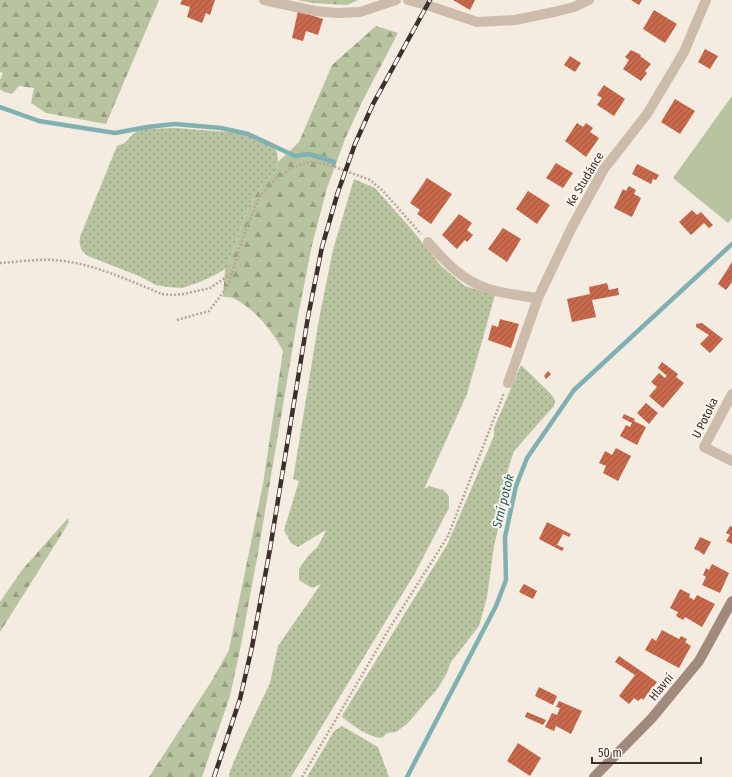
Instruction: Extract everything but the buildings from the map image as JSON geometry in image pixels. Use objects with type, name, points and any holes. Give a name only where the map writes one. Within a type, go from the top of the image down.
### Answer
[{"type":"street","points":[[264,0],[315,11],[337,13],[360,12],[396,0]]},
{"type":"street","points":[[408,0],[477,22],[515,20],[574,7],[589,0]]},
{"type":"street","name":"Ke Studánce","points":[[508,383],[538,298],[572,227],[604,169],[647,114],[684,52],[706,0]]},
{"type":"street","points":[[428,242],[444,261],[462,276],[474,283],[489,289],[538,298]]},
{"type":"street","name":"U Potoka","points":[[732,394],[704,447],[732,461]]},
{"type":"street","name":"Hlavní","points":[[594,777],[652,718],[699,661],[732,601]]},
{"type":"path","points":[[177,320],[209,311],[228,286],[245,231],[260,196],[277,178],[292,168],[314,162],[327,164],[370,180],[382,190],[428,242]]},
{"type":"path","points":[[0,263],[52,260],[71,262],[114,275],[162,294],[172,295],[210,288],[232,273]]},
{"type":"path","points":[[302,777],[389,629],[448,536],[508,383]]},
{"type":"green space","points":[[0,0],[159,0],[106,124],[46,113],[31,103],[34,88],[19,86],[12,94],[4,92],[0,89],[0,80],[3,73],[0,72]]},
{"type":"green space","points":[[297,0],[358,0],[347,5],[313,3]]},
{"type":"green space","points":[[376,26],[398,33],[363,100],[345,139],[327,188],[312,245],[298,316],[259,547],[230,696],[202,777],[149,777],[211,682],[229,650],[263,484],[283,351],[269,329],[257,315],[234,298],[223,297],[225,269],[249,205],[264,182],[277,170],[278,162],[299,142],[332,65]]},
{"type":"green space","points":[[732,96],[732,218],[728,223],[673,178]]},
{"type":"green space","points":[[176,128],[246,135],[274,147],[277,152],[278,162],[277,170],[264,182],[249,205],[225,269],[200,282],[182,288],[156,285],[139,276],[88,256],[83,252],[80,243],[80,237],[117,146],[125,143],[140,129]]},
{"type":"green space","points":[[354,179],[375,188],[414,232],[441,266],[465,286],[495,295],[467,394],[424,489],[429,486],[443,490],[449,496],[449,508],[415,573],[291,777],[229,777],[243,740],[270,683],[278,646],[321,584],[312,588],[299,580],[299,569],[307,557],[317,547],[326,530],[298,547],[291,543],[284,530],[299,481],[293,479],[319,319],[333,250]]},
{"type":"green space","points":[[521,365],[551,394],[555,400],[554,406],[514,451],[508,469],[500,521],[494,546],[487,597],[479,626],[451,662],[446,675],[438,688],[407,724],[396,732],[387,733],[382,738],[371,736],[342,717],[343,714],[447,545],[494,436],[494,428]]},
{"type":"green space","points":[[68,518],[69,522],[0,632],[0,602],[22,570]]},
{"type":"green space","points":[[342,726],[378,747],[389,777],[307,777],[334,731]]},
{"type":"waterway","points":[[0,107],[39,121],[115,133],[175,124],[221,128],[248,134],[295,156],[309,154],[334,162]]},
{"type":"waterway","name":"Srní potok","points":[[407,777],[496,606],[506,580],[505,537],[516,486],[527,458],[574,390],[732,244]]},
{"type":"railway","points":[[214,777],[240,699],[252,647],[270,549],[308,317],[322,247],[338,192],[355,144],[373,104],[430,0]]}]
